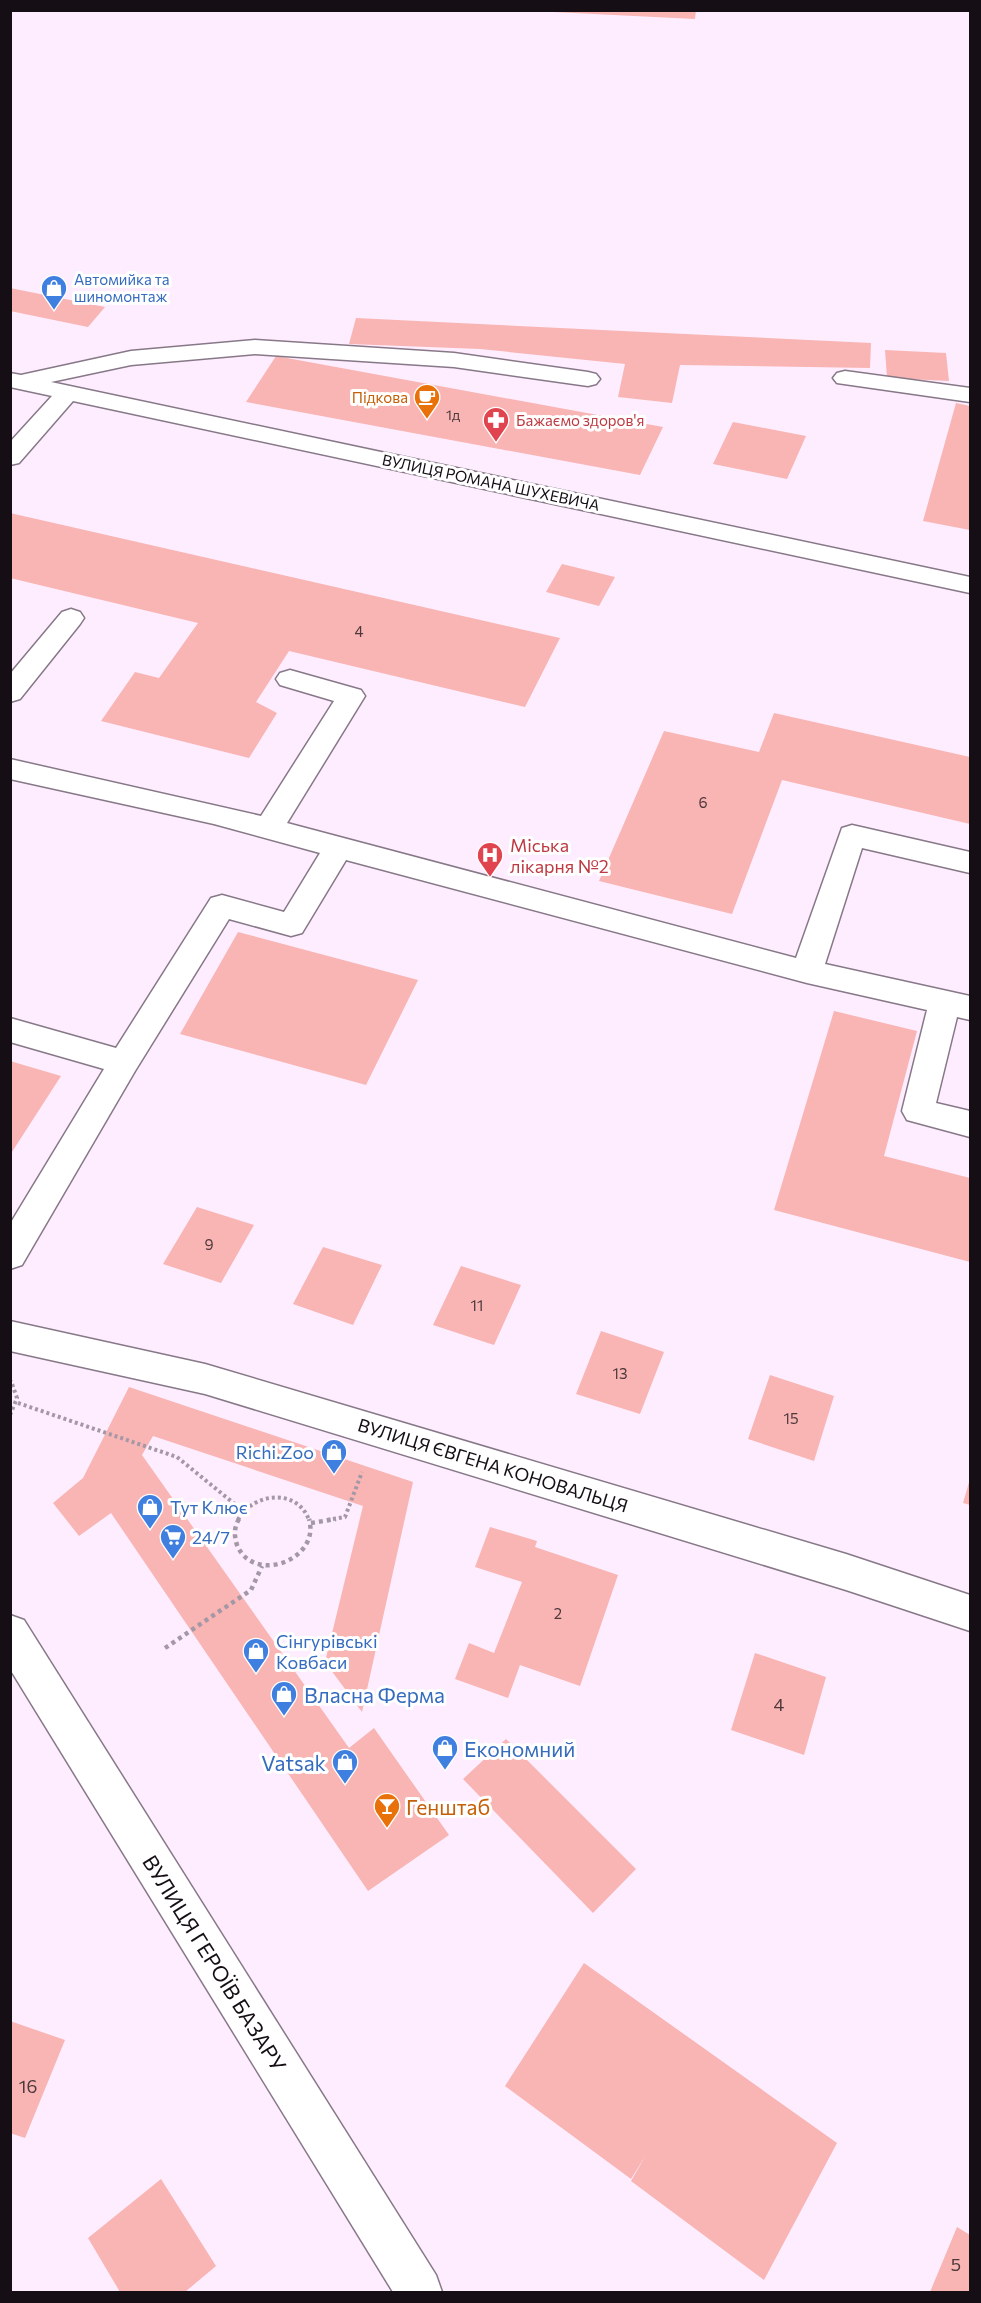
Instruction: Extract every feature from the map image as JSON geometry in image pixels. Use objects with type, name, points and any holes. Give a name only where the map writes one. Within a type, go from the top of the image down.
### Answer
[{"type":"street","points":[[15,381],[131,358],[255,347],[454,360],[588,379]]},
{"type":"street","points":[[845,378],[970,395]]},
{"type":"street","name":"ВУЛИЦЯ РОМАНА ШУХЕВИЧА","points":[[15,381],[970,585]]},
{"type":"street","points":[[10,458],[68,392]]},
{"type":"street","points":[[10,693],[71,618]]},
{"type":"street","points":[[269,828],[351,696],[290,679]]},
{"type":"street","points":[[10,769],[214,814],[807,972],[958,1005],[918,1111],[970,1124]]},
{"type":"street","points":[[807,972],[852,836],[970,862]]},
{"type":"street","points":[[10,1255],[124,1062],[222,906],[291,924],[339,847]]},
{"type":"street","points":[[10,1030],[124,1062]]},
{"type":"street","name":"ВУЛИЦЯ ЄВГЕНА КОНОВАЛЬЦЯ","points":[[10,1336],[205,1379],[846,1572],[970,1613]]},
{"type":"street","name":"ВУЛИЦЯ ГЕРОЇВ БАЗАРУ","points":[[10,1633],[420,2292]]},
{"type":"path","points":[[10,1380],[18,1394],[18,1403],[10,1415]]},
{"type":"path","points":[[18,1403],[177,1457],[242,1510]]},
{"type":"path","points":[[311,1523],[345,1517],[363,1468]]},
{"type":"path","points":[[278,1496],[299,1504],[311,1523],[307,1545],[299,1555],[275,1566],[262,1566],[251,1562],[241,1554],[235,1544],[233,1532],[242,1510],[264,1497],[278,1496]]},
{"type":"path","points":[[165,1648],[251,1590],[262,1566]]},
{"type":"building","points":[[553,10],[696,10],[695,19],[553,12]]},
{"type":"building","points":[[10,288],[105,307],[88,327],[10,311]]},
{"type":"building","points":[[356,318],[871,343],[870,368],[680,365],[672,403],[618,397],[625,364],[480,349],[349,344]]},
{"type":"building","points":[[885,350],[946,353],[949,381],[887,378]]},
{"type":"building","points":[[276,356],[663,427],[640,475],[246,402]]},
{"type":"building","points":[[956,403],[970,406],[970,530],[923,521]]},
{"type":"building","points":[[733,422],[806,436],[787,479],[713,464]]},
{"type":"building","points":[[10,513],[560,638],[525,707],[289,651],[256,702],[277,713],[249,758],[101,721],[135,672],[159,678],[198,623],[10,578]]},
{"type":"building","points":[[562,564],[615,577],[599,606],[546,592]]},
{"type":"building","points":[[774,713],[970,757],[970,824],[782,780],[732,914],[599,881],[664,731],[759,752]]},
{"type":"building","points":[[238,932],[418,980],[366,1085],[180,1034]]},
{"type":"building","points":[[834,1011],[917,1031],[884,1156],[970,1178],[970,1262],[774,1210]]},
{"type":"building","points":[[10,1061],[61,1076],[10,1155]]},
{"type":"building","points":[[197,1207],[254,1225],[221,1283],[163,1264]]},
{"type":"building","points":[[323,1247],[382,1265],[353,1325],[293,1304]]},
{"type":"building","points":[[461,1266],[521,1285],[494,1345],[433,1325]]},
{"type":"building","points":[[601,1331],[664,1352],[640,1414],[576,1394]]},
{"type":"building","points":[[770,1375],[834,1396],[814,1461],[748,1439]]},
{"type":"building","points":[[129,1387],[413,1482],[362,1712],[325,1662],[363,1506],[153,1436],[142,1455],[349,1748],[374,1728],[449,1835],[368,1891],[111,1513],[79,1536],[53,1503],[83,1478]]},
{"type":"building","points":[[970,1479],[970,1505],[963,1503]]},
{"type":"building","points":[[490,1527],[537,1541],[535,1547],[618,1575],[580,1686],[520,1665],[508,1698],[455,1679],[469,1643],[494,1653],[522,1582],[475,1567]]},
{"type":"building","points":[[755,1653],[826,1677],[804,1755],[731,1730]]},
{"type":"building","points":[[506,1739],[636,1869],[593,1913],[463,1779]]},
{"type":"building","points":[[584,1963],[837,2143],[764,2280],[631,2181],[646,2155],[631,2179],[505,2086]]},
{"type":"building","points":[[10,2021],[65,2040],[25,2138],[10,2133]]},
{"type":"building","points":[[161,2179],[216,2266],[185,2292],[120,2292],[88,2238]]},
{"type":"building","points":[[957,2227],[970,2235],[970,2292],[930,2292]]},
{"type":"place","name":"Автомийка та шиномонтаж","points":[[54,311]]},
{"type":"place","name":"Підкова","points":[[427,420]]},
{"type":"place","name":"Бажаємо здоров'я","points":[[496,443]]},
{"type":"place","name":"Міська лікарня №2","points":[[490,878]]},
{"type":"place","name":"Richi.Zoo","points":[[334,1475]]},
{"type":"place","name":"Тут Клює","points":[[150,1530]]},
{"type":"place","name":"24/7","points":[[173,1560]]},
{"type":"place","name":"Сінгурівські Ковбаси","points":[[256,1674]]},
{"type":"place","name":"Власна Ферма","points":[[284,1717]]},
{"type":"place","name":"Економний","points":[[445,1771]]},
{"type":"place","name":"Vatsak","points":[[345,1785]]},
{"type":"place","name":"Генштаб","points":[[387,1829]]}]
